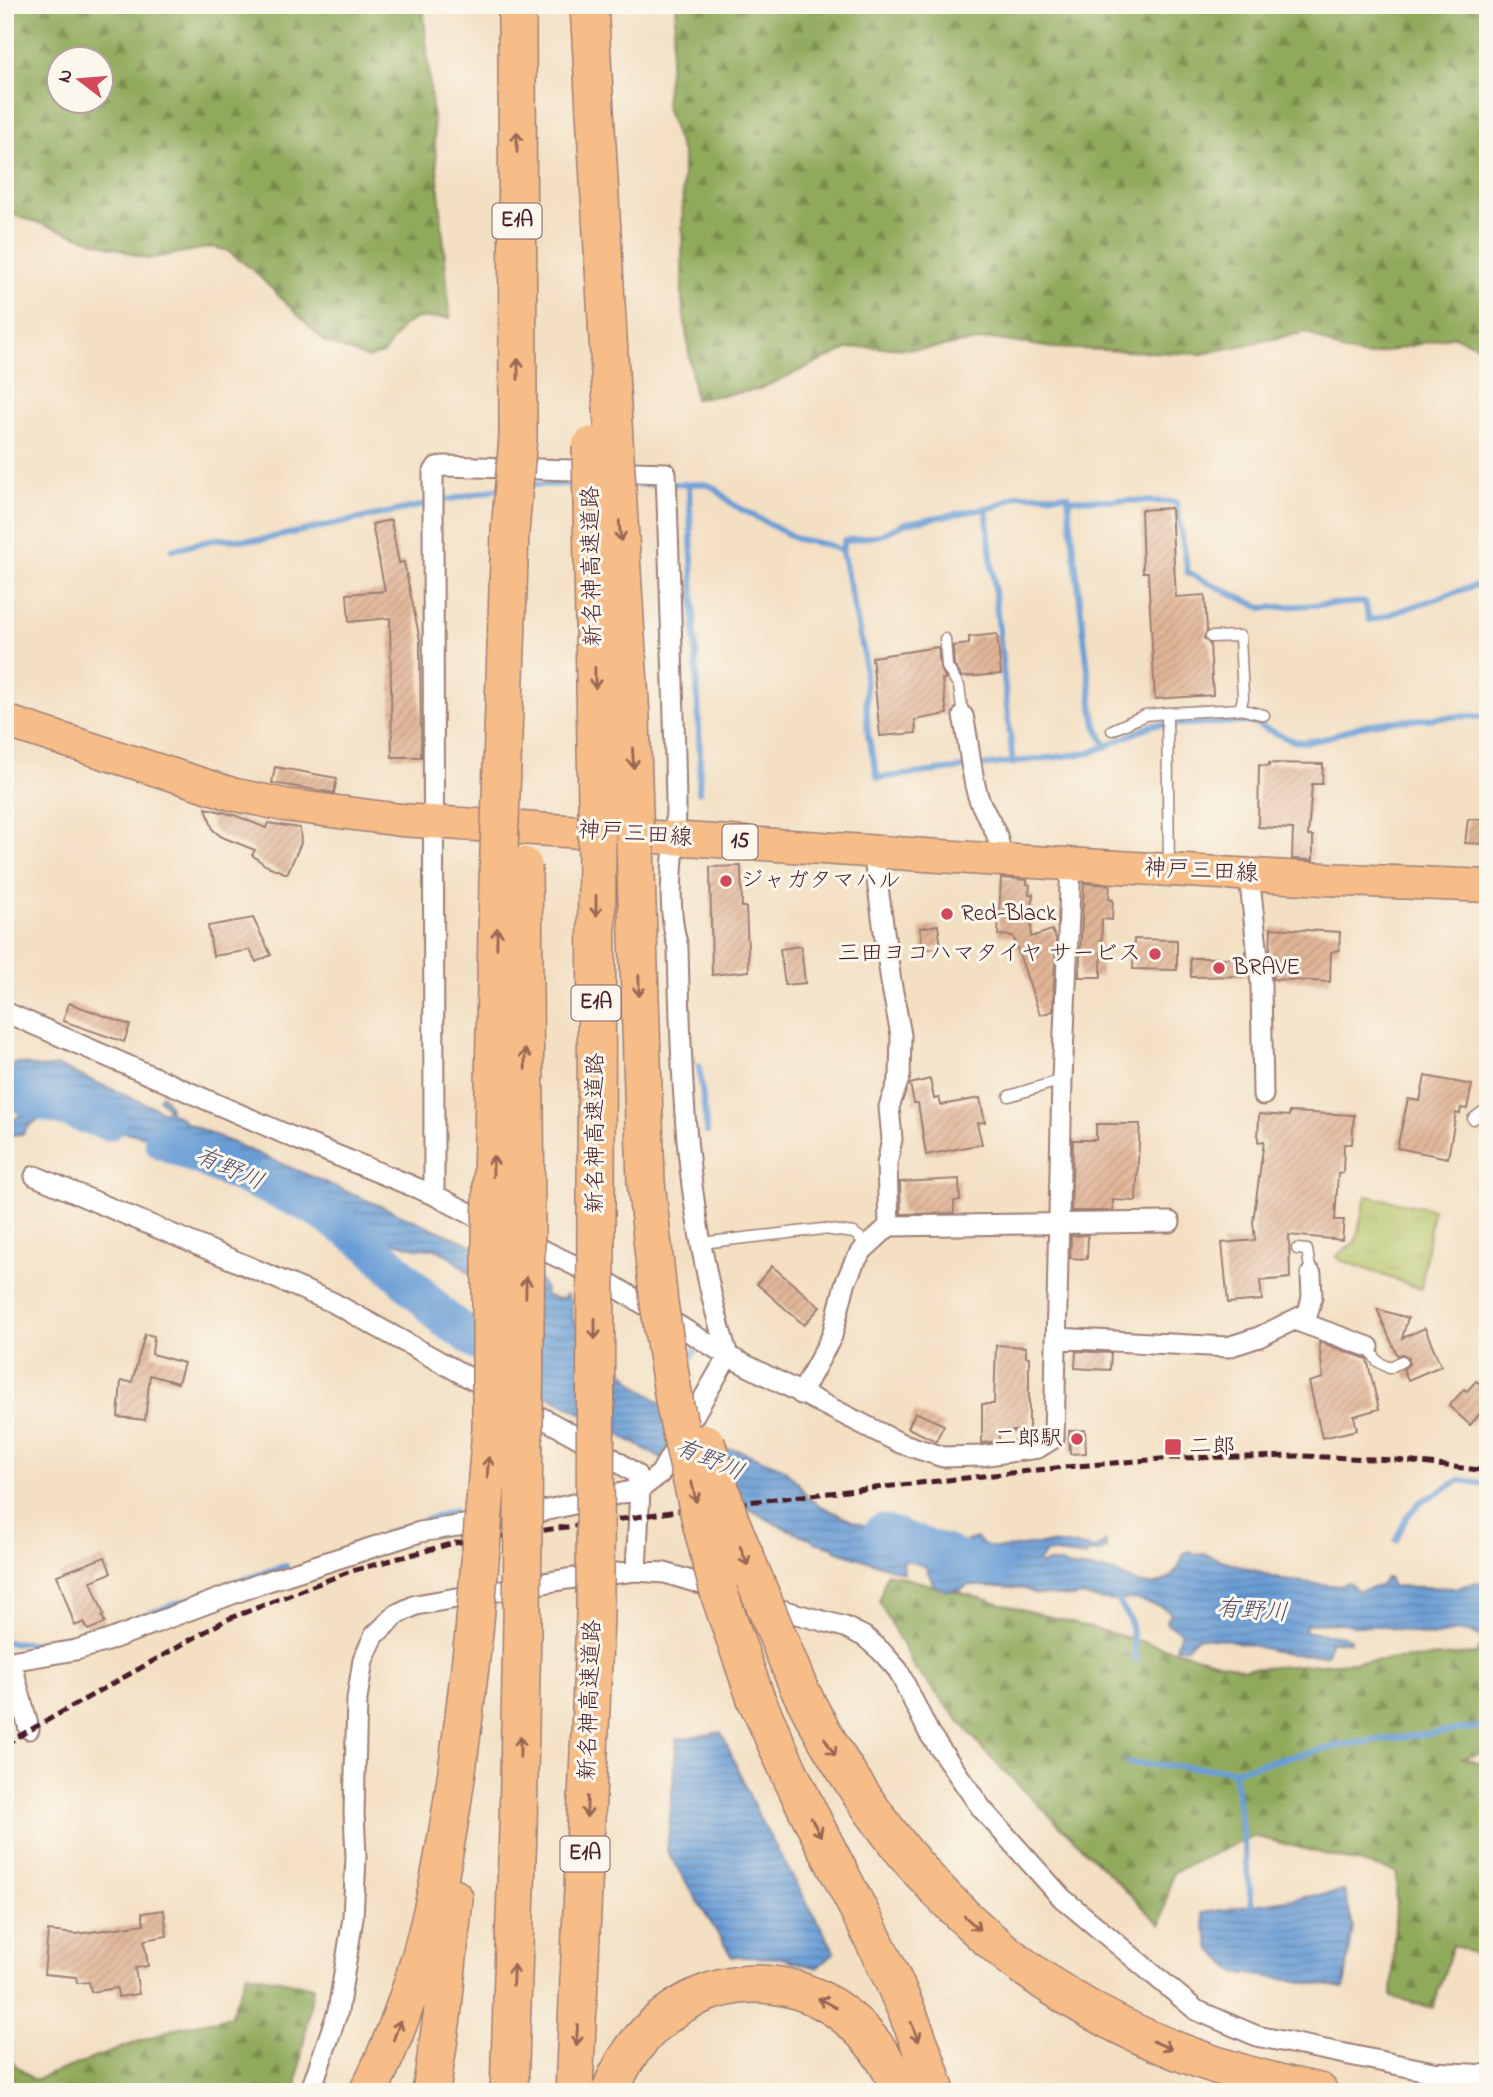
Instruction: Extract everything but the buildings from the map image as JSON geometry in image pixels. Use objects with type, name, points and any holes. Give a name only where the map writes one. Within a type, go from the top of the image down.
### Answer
[{"type":"highway","name":"E1A","points":[[509,2092],[518,1843],[526,1227],[518,438],[517,5]]},
{"type":"highway","name":"新名神高速道路","points":[[574,2092],[595,1617],[600,389],[584,5]]},
{"type":"highway","points":[[589,5],[600,389],[631,718],[646,1182],[659,1303],[675,1406],[720,1596],[756,1699],[802,1800],[873,1935],[911,2020],[936,2092]]},
{"type":"highway","points":[[431,2092],[442,2017],[464,1785],[491,1429],[491,1239],[498,880],[510,532],[518,438]]},
{"type":"highway","points":[[646,1182],[680,1342],[706,1443],[730,1520],[798,1686],[825,1740],[853,1785],[905,1855],[951,1905],[1006,1954],[1064,1996],[1124,2029],[1196,2060],[1266,2081],[1319,2092]]},
{"type":"highway","points":[[368,2092],[394,2039],[430,1921],[455,1790],[474,1633]]},
{"type":"highway","points":[[610,2092],[618,2070],[639,2038],[668,2012],[694,1997],[724,1987],[754,1984],[782,1987],[812,1995],[841,2011],[865,2034],[884,2059],[899,2092]]},
{"type":"main road","name":"神戸三田線","points":[[5,721],[232,794],[338,813],[432,822],[1000,860],[1488,886]]},
{"type":"street","points":[[30,1729],[8,1661],[76,1650],[104,1642],[259,1584],[420,1532],[521,1516],[640,1489],[660,1474],[724,1362],[701,1243],[683,1115],[678,947],[672,928],[671,869],[676,813],[666,473],[444,466],[438,467],[433,473],[434,1195]]},
{"type":"street","points":[[964,716],[978,797],[996,828],[1001,845],[1000,860]]},
{"type":"street","points":[[873,851],[901,1035],[900,1076],[889,1107],[892,1139],[887,1164],[889,1226]]},
{"type":"street","points":[[5,1012],[299,1140],[434,1195],[601,1278],[724,1362],[801,1394],[900,1443],[943,1457],[981,1457],[1038,1448],[1054,1438],[1062,1080],[1071,864]]},
{"type":"street","points":[[1248,874],[1261,984],[1263,1095]]},
{"type":"street","points":[[35,1176],[332,1302],[603,1451],[636,1474],[640,1489],[636,1571]]},
{"type":"street","points":[[801,1394],[832,1336],[845,1284],[854,1263],[889,1226],[1170,1222]]},
{"type":"street","points":[[1056,1338],[1228,1348],[1297,1321],[1308,1313],[1312,1297],[1311,1274]]},
{"type":"street","points":[[1297,1321],[1369,1347]]},
{"type":"street","points":[[310,2092],[338,2011],[353,1917],[357,1699],[363,1660],[374,1636],[397,1614],[416,1605],[567,1579],[636,1571],[665,1573],[692,1580],[782,1611],[845,1627],[865,1637],[898,1670],[929,1733],[982,1809],[1062,1898],[1196,2010],[1257,2036],[1433,2072],[1488,2075]]},
{"type":"lane","points":[[1211,638],[1240,636],[1243,698],[1240,709]]},
{"type":"lane","points":[[945,639],[947,667],[959,686],[964,716]]},
{"type":"lane","points":[[1112,730],[1145,715],[1240,709],[1264,715]]},
{"type":"lane","points":[[1167,713],[1169,870]]},
{"type":"lane","points":[[1009,1096],[1062,1080]]},
{"type":"lane","points":[[1473,1119],[1488,1108]]},
{"type":"lane","points":[[701,1243],[822,1229],[854,1233],[869,1245]]},
{"type":"lane","points":[[1297,1249],[1307,1250],[1311,1274]]},
{"type":"lane","points":[[1369,1347],[1377,1361],[1389,1368],[1402,1360]]},
{"type":"green space","points":[[5,5],[423,5],[450,318],[417,318],[403,326],[383,354],[367,358],[325,342],[252,269],[226,250],[211,247],[148,259],[5,212]]},
{"type":"green space","points":[[677,5],[1488,5],[1488,360],[1476,345],[1454,336],[1367,356],[1342,351],[1307,332],[1201,354],[1054,348],[991,339],[925,349],[847,349],[757,390],[695,399],[682,299],[683,156],[665,104]]},
{"type":"green space","points":[[1366,1196],[1433,1209],[1421,1289],[1340,1260],[1337,1256],[1356,1241]]},
{"type":"green space","points":[[887,1573],[1244,1669],[1488,1653],[1488,1751],[1463,1758],[1488,1765],[1488,1959],[1453,1945],[1433,2008],[1392,1997],[1397,1872],[1253,1836],[1173,1872],[1161,1925],[992,1759],[915,1669],[879,1601]]},
{"type":"green space","points":[[247,1973],[313,1987],[295,2092],[5,2092],[5,2051],[15,2065],[34,2080],[176,2028],[230,2017]]},
{"type":"water","points":[[18,1063],[44,1068],[58,1066],[165,1112],[168,1108],[159,1099],[162,1094],[169,1104],[170,1112],[184,1122],[470,1244],[486,1257],[540,1280],[545,1295],[557,1299],[564,1298],[566,1294],[572,1302],[575,1324],[587,1332],[636,1385],[726,1449],[738,1450],[783,1468],[808,1498],[852,1521],[909,1541],[930,1545],[931,1551],[938,1554],[956,1554],[960,1545],[976,1538],[982,1544],[997,1548],[1053,1544],[1095,1549],[1105,1542],[1107,1549],[1087,1553],[1086,1557],[1048,1552],[1038,1561],[1042,1566],[1045,1563],[1061,1563],[1112,1572],[1144,1584],[1165,1581],[1179,1567],[1184,1553],[1189,1551],[1283,1580],[1340,1586],[1348,1582],[1357,1591],[1380,1586],[1386,1578],[1390,1578],[1391,1586],[1457,1588],[1476,1582],[1488,1583],[1488,1599],[1485,1600],[1488,1601],[1488,1659],[1482,1658],[1477,1651],[1483,1644],[1479,1635],[1470,1632],[1458,1631],[1431,1636],[1380,1626],[1353,1626],[1345,1623],[1305,1626],[1306,1631],[1350,1639],[1350,1642],[1330,1642],[1327,1655],[1287,1654],[1225,1639],[1199,1637],[1185,1648],[1176,1648],[1181,1632],[1166,1623],[1171,1616],[1169,1611],[1159,1606],[1133,1599],[1113,1601],[1082,1595],[1074,1597],[1036,1594],[1025,1589],[968,1585],[961,1590],[947,1591],[934,1586],[926,1567],[907,1560],[903,1563],[904,1573],[815,1542],[776,1524],[522,1379],[486,1300],[469,1273],[448,1255],[436,1249],[416,1248],[391,1241],[382,1233],[240,1171],[140,1136],[96,1130],[87,1120],[42,1119],[28,1126],[23,1134],[5,1135],[5,1120],[11,1122],[31,1109],[54,1111],[64,1104],[74,1109],[79,1107],[77,1103],[30,1088],[5,1089],[5,1067]]},
{"type":"water","points":[[721,1732],[760,1819],[835,1952],[817,1968],[781,1958],[732,1957],[667,1851],[677,1739]]},
{"type":"water","points":[[1344,1891],[1353,1926],[1344,1988],[1235,1972],[1210,1948],[1202,1913]]},
{"type":"waterway","points":[[527,485],[579,484]]},
{"type":"waterway","points":[[629,484],[706,484],[715,488],[732,504],[797,539],[829,545],[842,551],[864,654],[868,736],[878,778],[1090,753],[1153,725],[1251,722],[1293,741],[1304,742],[1384,722],[1463,716],[1488,717]]},
{"type":"waterway","points":[[689,484],[700,755],[699,792]]},
{"type":"waterway","points":[[172,550],[215,539],[260,540],[503,488]]},
{"type":"waterway","points":[[842,551],[844,541],[881,535],[906,523],[994,507],[1018,495],[1068,495],[1068,499],[1176,502],[1188,573],[1262,608],[1365,602],[1369,620],[1488,581]]},
{"type":"waterway","points":[[1068,499],[1092,704],[1096,725],[1106,747]]},
{"type":"waterway","points":[[986,508],[1013,764]]},
{"type":"waterway","points":[[699,1066],[707,1132]]},
{"type":"waterway","name":"有野川","points":[[5,1090],[108,1122]]},
{"type":"waterway","name":"有野川","points":[[163,1141],[311,1205],[369,1244],[446,1320],[514,1366]]},
{"type":"waterway","points":[[683,1371],[695,1351]]},
{"type":"waterway","points":[[1396,1540],[1406,1518],[1419,1503],[1460,1480],[1488,1484]]},
{"type":"waterway","points":[[383,1534],[454,1511]]},
{"type":"waterway","name":"有野川","points":[[882,1532],[993,1567]]},
{"type":"waterway","points":[[5,1642],[48,1643],[84,1635],[286,1566]]},
{"type":"waterway","points":[[1114,1594],[1130,1620],[1136,1660]]},
{"type":"waterway","points":[[1234,1770],[1342,1745],[1488,1726]]},
{"type":"waterway","points":[[1127,1763],[1234,1770],[1252,1906]]},
{"type":"railway","points":[[5,1744],[226,1620],[348,1572],[454,1543],[720,1505],[1065,1467],[1173,1458],[1303,1456],[1396,1460],[1488,1471]]},
{"type":"place","name":"ジャガタマハル","points":[[726,881]]},
{"type":"place","name":"Red-Black","points":[[947,914]]},
{"type":"place","name":"三田ヨコハマタイヤ サービス","points":[[1155,954]]},
{"type":"place","name":"BRAVE","points":[[1219,968]]},
{"type":"place","name":"二郎駅","points":[[1077,1439]]},
{"type":"place","name":"二郎","points":[[1173,1447]]}]
